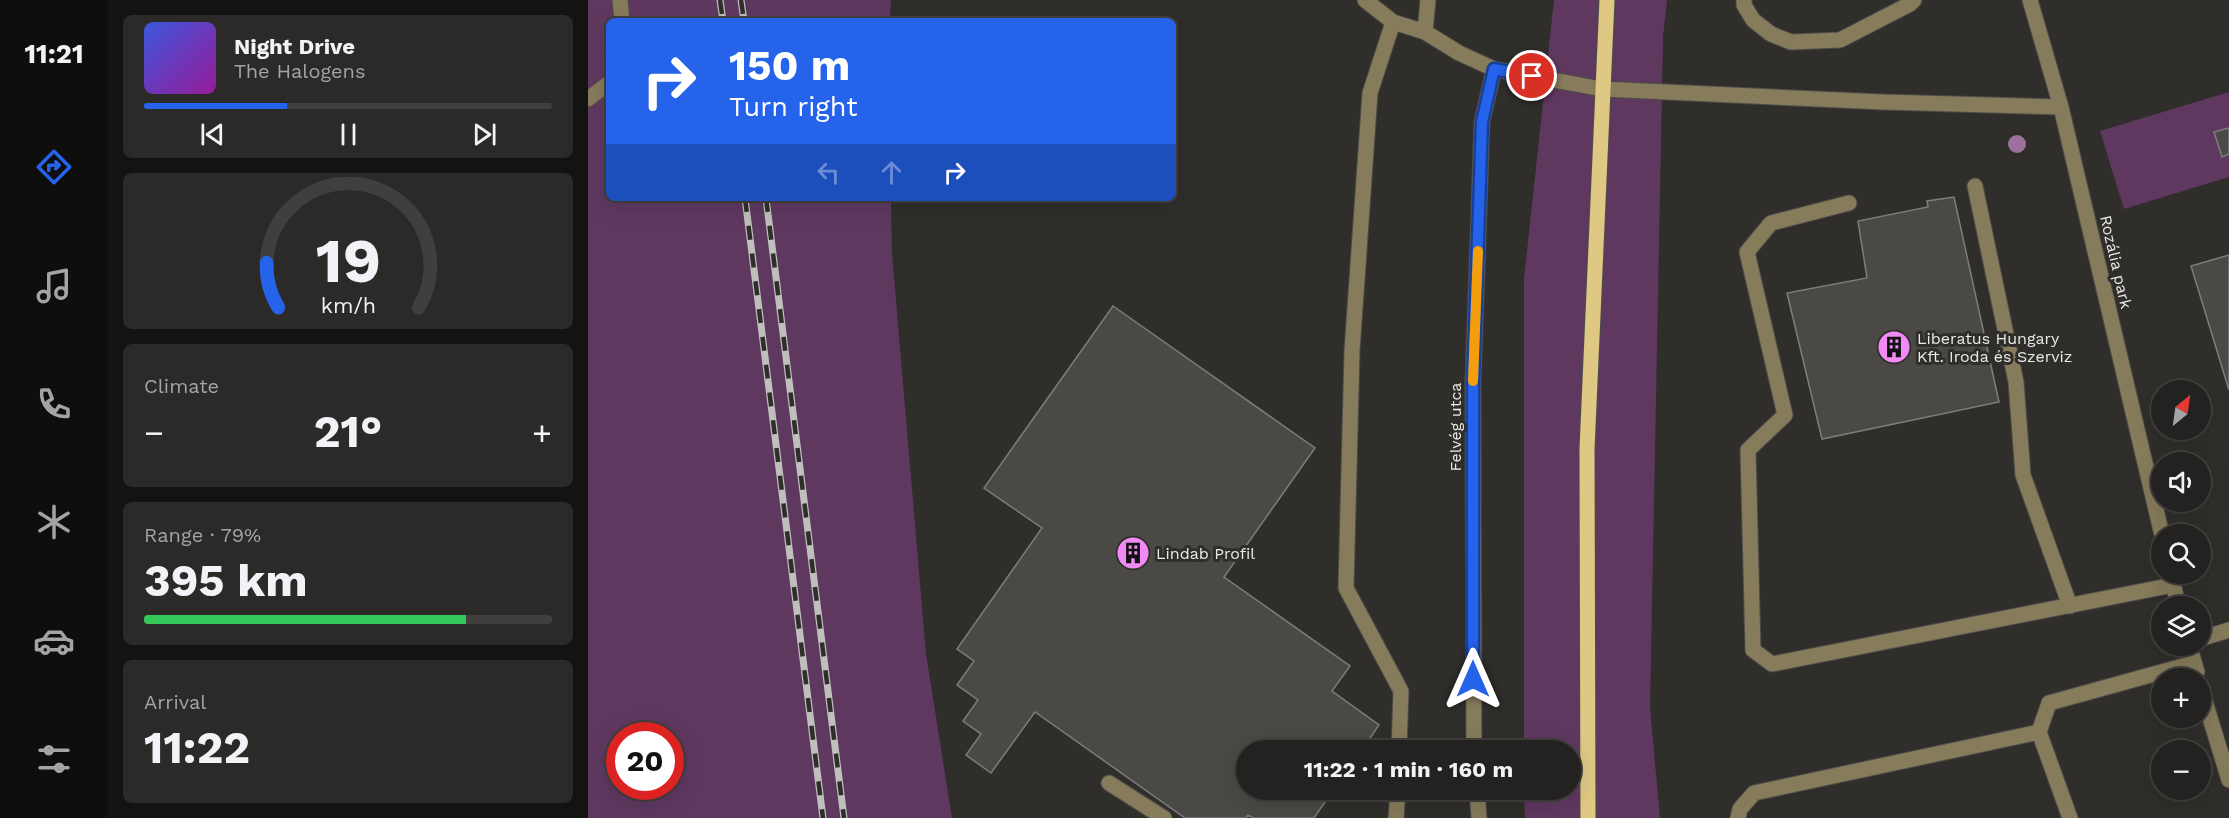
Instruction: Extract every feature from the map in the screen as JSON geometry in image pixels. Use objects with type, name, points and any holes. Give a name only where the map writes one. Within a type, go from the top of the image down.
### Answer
[{"type":"main road","points":[[1588,818],[1587,449],[1607,0]]},
{"type":"lane","points":[[620,0],[622,18]]},
{"type":"lane","points":[[1365,0],[1393,22],[1425,32],[1494,69],[1602,89],[1883,102],[2061,107]]},
{"type":"lane","points":[[1425,32],[1428,0]]},
{"type":"lane","points":[[1744,0],[1744,5],[1753,20],[1771,34],[1791,42],[1840,40],[1914,0]]},
{"type":"lane","name":"Rozália park","points":[[2030,0],[2061,107],[2159,524]]},
{"type":"lane","points":[[1393,22],[1370,93],[1352,351],[1346,588],[1401,691],[1399,740]]},
{"type":"lane","name":"Felvég utca","points":[[1474,740],[1473,384],[1482,122],[1494,69]]},
{"type":"lane","points":[[588,99],[606,85]]},
{"type":"lane","points":[[1975,186],[2016,382],[2023,475],[2070,606]]},
{"type":"lane","points":[[1849,203],[1771,223],[1747,252],[1785,415],[1748,450],[1753,650],[1772,664],[2070,606],[2153,584]]},
{"type":"lane","points":[[2211,636],[2229,630]]},
{"type":"lane","points":[[2192,656],[2196,668]]},
{"type":"lane","points":[[2070,818],[2039,732],[2049,703],[2194,663]]},
{"type":"lane","points":[[2211,718],[2228,770]]},
{"type":"lane","points":[[1738,818],[1740,809],[1754,793],[2039,732]]},
{"type":"lane","points":[[1109,783],[1164,818]]},
{"type":"lane","points":[[1396,818],[1397,800]]},
{"type":"lane","points":[[1478,800],[1479,818]]},
{"type":"shaded area","points":[[588,0],[891,0],[890,18],[606,18],[606,201],[891,201],[892,254],[926,654],[952,818],[588,818]]},
{"type":"shaded area","points":[[1554,0],[1667,0],[1663,37],[1650,708],[1660,818],[1525,818],[1524,800],[1581,800],[1581,740],[1524,740],[1524,279]]},
{"type":"shaded area","points":[[2229,92],[2229,177],[2124,209],[2100,131]]},
{"type":"building","points":[[2229,128],[2229,154],[2222,157],[2214,132]]},
{"type":"building","name":"Liberatus Hungary Kft. Iroda és Szerviz","points":[[1954,197],[1999,402],[1822,439],[1787,293],[1867,278],[1858,221],[1928,207],[1927,201]]},
{"type":"building","points":[[2229,255],[2229,390],[2191,266]]},
{"type":"building","name":"Lindab Profil","points":[[1113,306],[1315,448],[1224,577],[1350,666],[1332,691],[1379,725],[1369,740],[1236,740],[1236,800],[1326,800],[1314,818],[1253,818],[1248,815],[1246,818],[1185,818],[1035,712],[991,773],[966,755],[981,734],[963,721],[978,700],[957,685],[974,661],[957,649],[1042,528],[984,488]]},
{"type":"railway","points":[[720,0],[723,18]]},
{"type":"railway","points":[[741,0],[744,18]]},
{"type":"railway","points":[[745,201],[823,818]]},
{"type":"railway","points":[[766,201],[844,818]]},
{"type":"slow traffic","points":[[1473,381],[1478,251]]},
{"type":"place","name":"Liberatus Hungary Kft. Iroda és Szerviz","points":[[1894,347]]},
{"type":"place","name":"Lindab Profil","points":[[1133,553]]},
{"type":"route","points":[[1473,679],[1473,384],[1482,122],[1494,69],[1532,76]]}]
